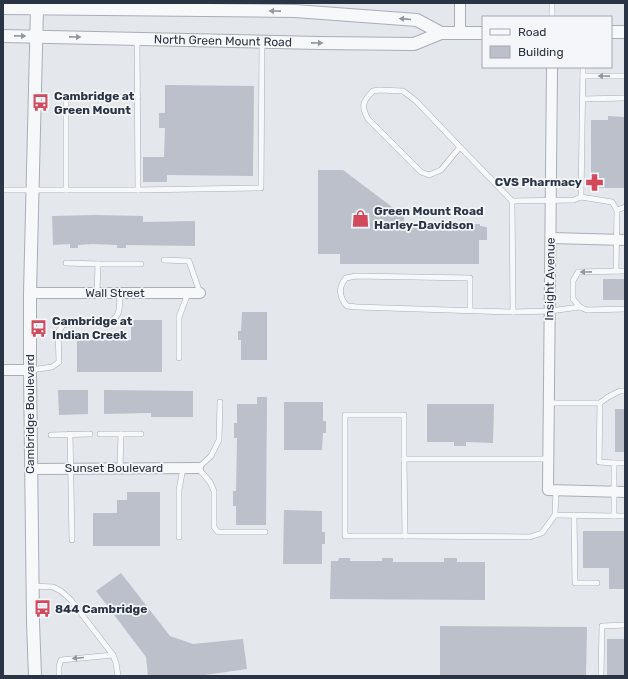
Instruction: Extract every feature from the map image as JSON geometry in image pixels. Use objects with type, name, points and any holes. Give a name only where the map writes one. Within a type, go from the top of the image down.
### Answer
[{"type":"street","points":[[460,3],[460,32]]},
{"type":"street","points":[[3,8],[37,5],[296,11],[417,20],[441,33]]},
{"type":"street","name":"Cambridge Boulevard","points":[[35,676],[32,586],[30,293],[37,5]]},
{"type":"street","points":[[612,32],[625,32]]},
{"type":"street","name":"North Green Mount Road","points":[[3,36],[414,44],[441,33],[482,33]]},
{"type":"street","name":"Insight Avenue","points":[[552,68],[548,459],[552,490]]},
{"type":"street","points":[[551,238],[621,240]]},
{"type":"street","name":"Wall Street","points":[[30,293],[200,293]]},
{"type":"street","points":[[3,370],[30,370]]},
{"type":"street","name":"Sunset Boulevard","points":[[31,469],[198,468]]},
{"type":"street","points":[[552,490],[625,492]]},
{"type":"lane","points":[[552,3],[552,16]]},
{"type":"lane","points":[[137,39],[138,190]]},
{"type":"lane","points":[[3,190],[33,191],[261,188],[262,42]]},
{"type":"lane","points":[[581,197],[583,68]]},
{"type":"lane","points":[[583,76],[625,76]]},
{"type":"lane","points":[[460,147],[441,170],[429,175],[420,172],[368,120],[362,110],[364,101],[373,91],[403,91],[416,101],[512,201],[513,312]]},
{"type":"lane","points":[[66,190],[66,97],[138,97]]},
{"type":"lane","points":[[582,99],[625,98]]},
{"type":"lane","points":[[512,201],[574,200],[581,197],[612,202],[617,210],[621,240],[616,271]]},
{"type":"lane","points":[[617,210],[625,207]]},
{"type":"lane","points":[[164,260],[189,261],[200,293]]},
{"type":"lane","points":[[66,263],[141,264]]},
{"type":"lane","points":[[97,293],[98,264]]},
{"type":"lane","points":[[625,271],[578,272],[573,281],[573,299],[580,307],[587,310],[625,310]]},
{"type":"lane","points":[[470,311],[470,278],[356,276],[346,278],[341,283],[340,294],[342,301],[347,306],[357,307],[470,311],[513,312],[550,311],[580,307]]},
{"type":"lane","points":[[30,370],[52,367],[59,362],[58,333],[62,326],[68,322],[109,322],[115,319],[119,314],[120,293]]},
{"type":"lane","points":[[179,358],[179,317],[188,293]]},
{"type":"lane","points":[[549,403],[600,403],[608,397],[625,390]]},
{"type":"lane","points":[[220,402],[219,440],[211,456],[198,468],[210,482],[214,491],[215,530],[222,532],[265,532]]},
{"type":"lane","points":[[600,403],[599,462],[625,463]]},
{"type":"lane","points":[[405,536],[404,415],[345,415],[345,536],[530,537],[542,533],[556,515],[552,490]]},
{"type":"lane","points":[[70,434],[72,540]]},
{"type":"lane","points":[[51,435],[90,434]]},
{"type":"lane","points":[[100,434],[141,434]]},
{"type":"lane","points":[[120,468],[121,434]]},
{"type":"lane","points":[[404,459],[548,459]]},
{"type":"lane","points":[[614,463],[614,516]]},
{"type":"lane","points":[[179,537],[179,490],[183,468]]},
{"type":"lane","points":[[556,515],[625,516]]},
{"type":"lane","points":[[574,515],[575,583],[597,583]]},
{"type":"lane","points":[[32,586],[53,587],[61,591],[70,599],[113,655],[118,676]]},
{"type":"lane","points":[[601,676],[602,626],[625,625]]},
{"type":"lane","points":[[59,676],[59,666],[61,660],[113,655]]},
{"type":"building","points":[[165,85],[254,86],[253,176],[167,175],[167,182],[143,182],[143,157],[164,157],[165,128],[159,128],[159,113],[165,113]]},
{"type":"building","points":[[608,116],[625,117],[625,188],[591,188],[591,120],[608,120]]},
{"type":"building","name":"Green Mount Road Harley-Davidson","points":[[318,170],[343,170],[404,216],[404,222],[415,224],[480,224],[480,226],[487,227],[487,240],[479,240],[479,264],[340,264],[340,254],[318,254]]},
{"type":"building","points":[[52,216],[143,216],[143,222],[195,221],[195,246],[126,245],[126,248],[117,248],[117,245],[93,244],[78,245],[78,248],[70,248],[70,244],[53,245]]},
{"type":"building","points":[[603,279],[625,279],[625,300],[603,300]]},
{"type":"building","points":[[242,312],[267,312],[267,360],[241,360],[241,340],[238,340],[238,331],[241,331]]},
{"type":"building","points":[[131,320],[162,320],[162,372],[77,372],[77,340],[131,340]]},
{"type":"building","points":[[58,390],[88,390],[88,414],[59,415]]},
{"type":"building","points":[[104,390],[193,391],[193,417],[151,417],[151,413],[104,414]]},
{"type":"building","points":[[257,397],[267,397],[266,525],[236,525],[236,506],[233,506],[233,491],[236,491],[237,438],[234,438],[234,423],[237,423],[237,404],[257,404]]},
{"type":"building","points":[[284,402],[323,402],[323,421],[326,421],[326,433],[323,433],[322,450],[284,450]]},
{"type":"building","points":[[427,404],[494,404],[493,443],[466,442],[466,446],[454,446],[454,442],[427,442]]},
{"type":"building","points":[[615,409],[625,409],[625,452],[615,452]]},
{"type":"building","points":[[127,492],[160,492],[160,546],[93,546],[93,513],[117,513],[117,500],[127,500]]},
{"type":"building","points":[[284,510],[322,511],[322,532],[325,532],[325,544],[322,544],[322,564],[283,564]]},
{"type":"building","points":[[583,531],[625,531],[625,589],[609,589],[609,568],[583,568]]},
{"type":"building","points":[[339,558],[350,558],[350,561],[382,561],[382,558],[393,558],[393,562],[444,562],[444,558],[457,558],[457,562],[485,562],[485,600],[330,599],[331,561],[338,561]]},
{"type":"building","points":[[121,573],[170,636],[193,644],[243,639],[247,669],[198,676],[148,676],[146,657],[96,591]]},
{"type":"building","points":[[440,626],[587,627],[586,676],[440,676]]},
{"type":"building","points":[[607,639],[625,639],[625,676],[607,676]]},
{"type":"place","name":"Cambridge at Green Mount","points":[[41,103]]},
{"type":"place","name":"CVS Pharmacy","points":[[595,182]]},
{"type":"place","name":"Green Mount Road Harley-Davidson","points":[[361,218]]},
{"type":"place","name":"Cambridge at Indian Creek","points":[[39,328]]},
{"type":"place","name":"844 Cambridge","points":[[42,609]]}]
